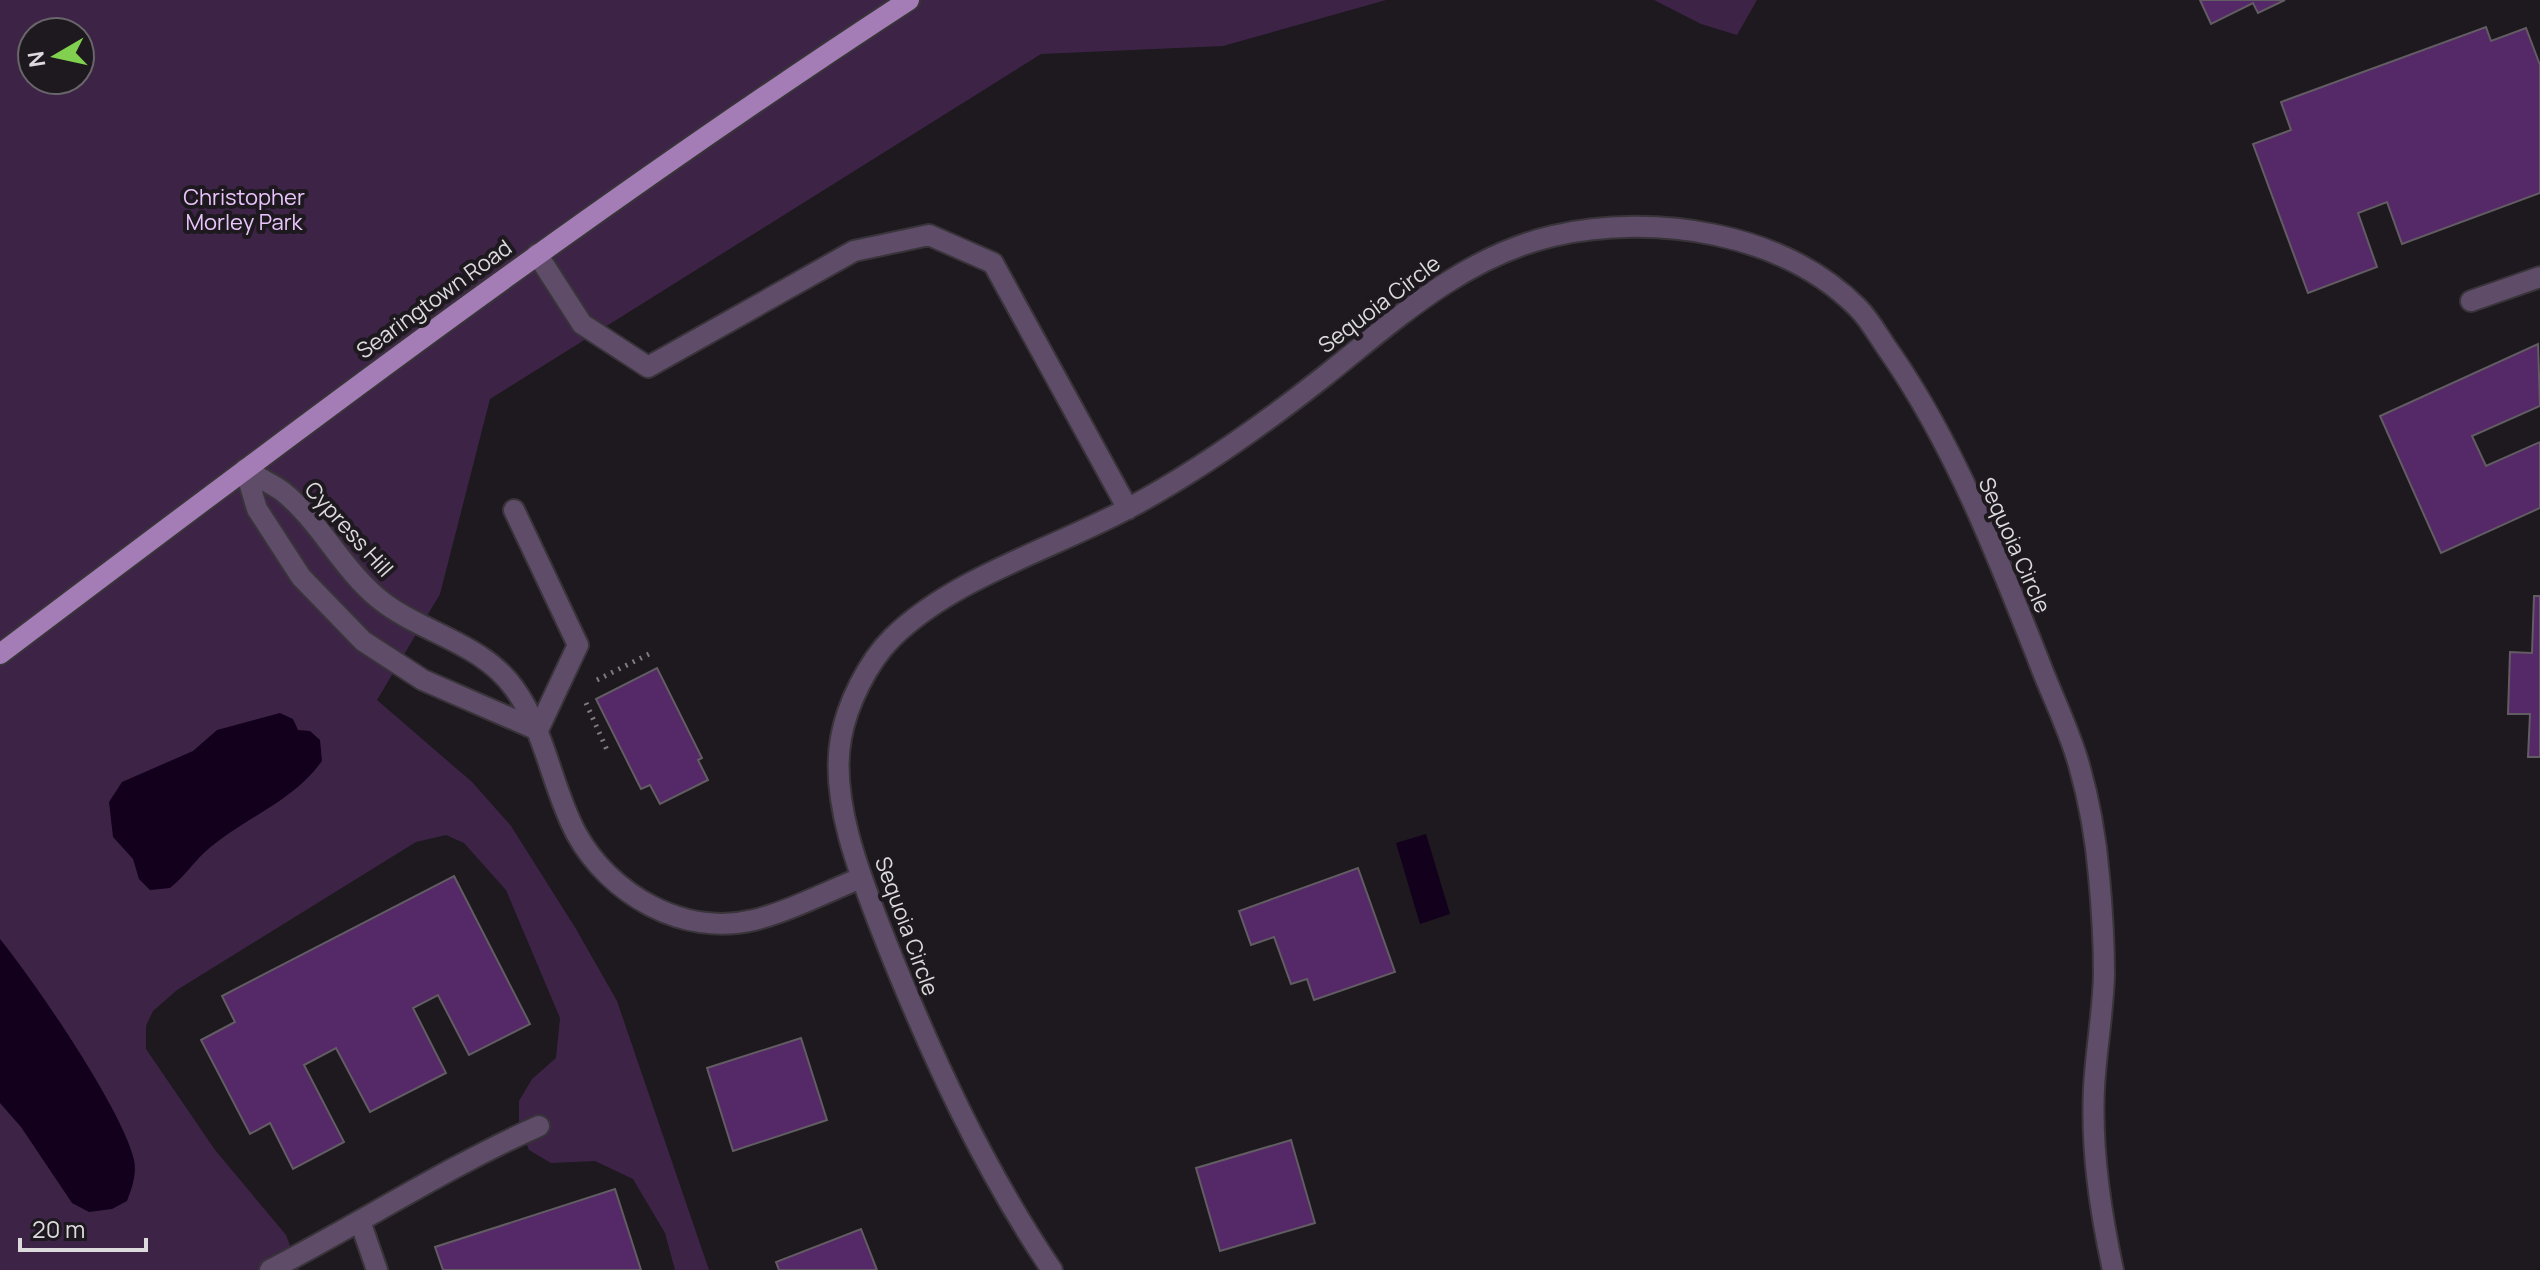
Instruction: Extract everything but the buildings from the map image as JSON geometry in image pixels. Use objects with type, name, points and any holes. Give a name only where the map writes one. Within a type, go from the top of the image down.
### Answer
[{"type":"main road","name":"Searingtown Road","points":[[0,654],[537,254],[780,84],[909,0]]},
{"type":"street","name":"Sequoia Circle","points":[[1052,1270],[973,1137],[925,1039],[861,878],[842,798],[839,768],[841,738],[850,706],[887,643],[919,615],[951,596],[1128,509],[1272,416],[1389,321],[1464,270],[1548,237],[1618,226],[1682,230],[1748,244],[1810,270],[1860,309],[1924,402],[2001,565],[2079,763],[2099,871],[2104,975],[2094,1093],[2097,1193],[2113,1270]]},
{"type":"street","points":[[537,254],[582,324],[648,367],[854,251],[929,235],[993,263],[1128,509]]},
{"type":"street","points":[[2471,301],[2540,277]]},
{"type":"street","points":[[245,469],[257,509],[301,577],[363,641],[423,680],[538,730],[578,645],[514,510]]},
{"type":"street","name":"Cypress Hill","points":[[245,469],[283,492],[350,573],[379,599],[405,618],[444,635],[494,666],[514,688],[538,730],[576,832],[602,870],[656,909],[683,919],[705,922],[752,920],[861,878]]},
{"type":"street","points":[[270,1270],[361,1224],[457,1164],[539,1126]]},
{"type":"street","points":[[361,1224],[377,1270]]},
{"type":"path","points":[[579,690],[653,652]]},
{"type":"path","points":[[568,666],[607,750]]},
{"type":"green space","name":"Christopher Morley Park","points":[[0,0],[1386,0],[1223,46],[1041,54],[490,399],[440,594],[377,700],[472,782],[511,826],[576,929],[617,1001],[709,1270],[675,1270],[665,1233],[633,1179],[595,1161],[551,1163],[529,1150],[519,1126],[519,1101],[532,1079],[556,1058],[560,1018],[506,890],[464,843],[446,835],[416,842],[177,990],[153,1011],[146,1026],[146,1049],[215,1150],[286,1235],[299,1270],[0,1270]]},
{"type":"green space","points":[[1654,0],[1757,0],[1737,35],[1701,24]]},
{"type":"shaded area","points":[[280,713],[293,719],[298,730],[310,731],[320,740],[322,761],[296,789],[219,840],[170,888],[150,890],[139,879],[133,859],[113,837],[109,802],[122,782],[193,751],[217,730]]},
{"type":"shaded area","points":[[1426,834],[1450,914],[1420,924],[1396,843]]},
{"type":"shaded area","points":[[0,939],[76,1046],[126,1138],[134,1160],[134,1181],[127,1201],[112,1209],[89,1212],[72,1203],[21,1127],[0,1103]]}]
